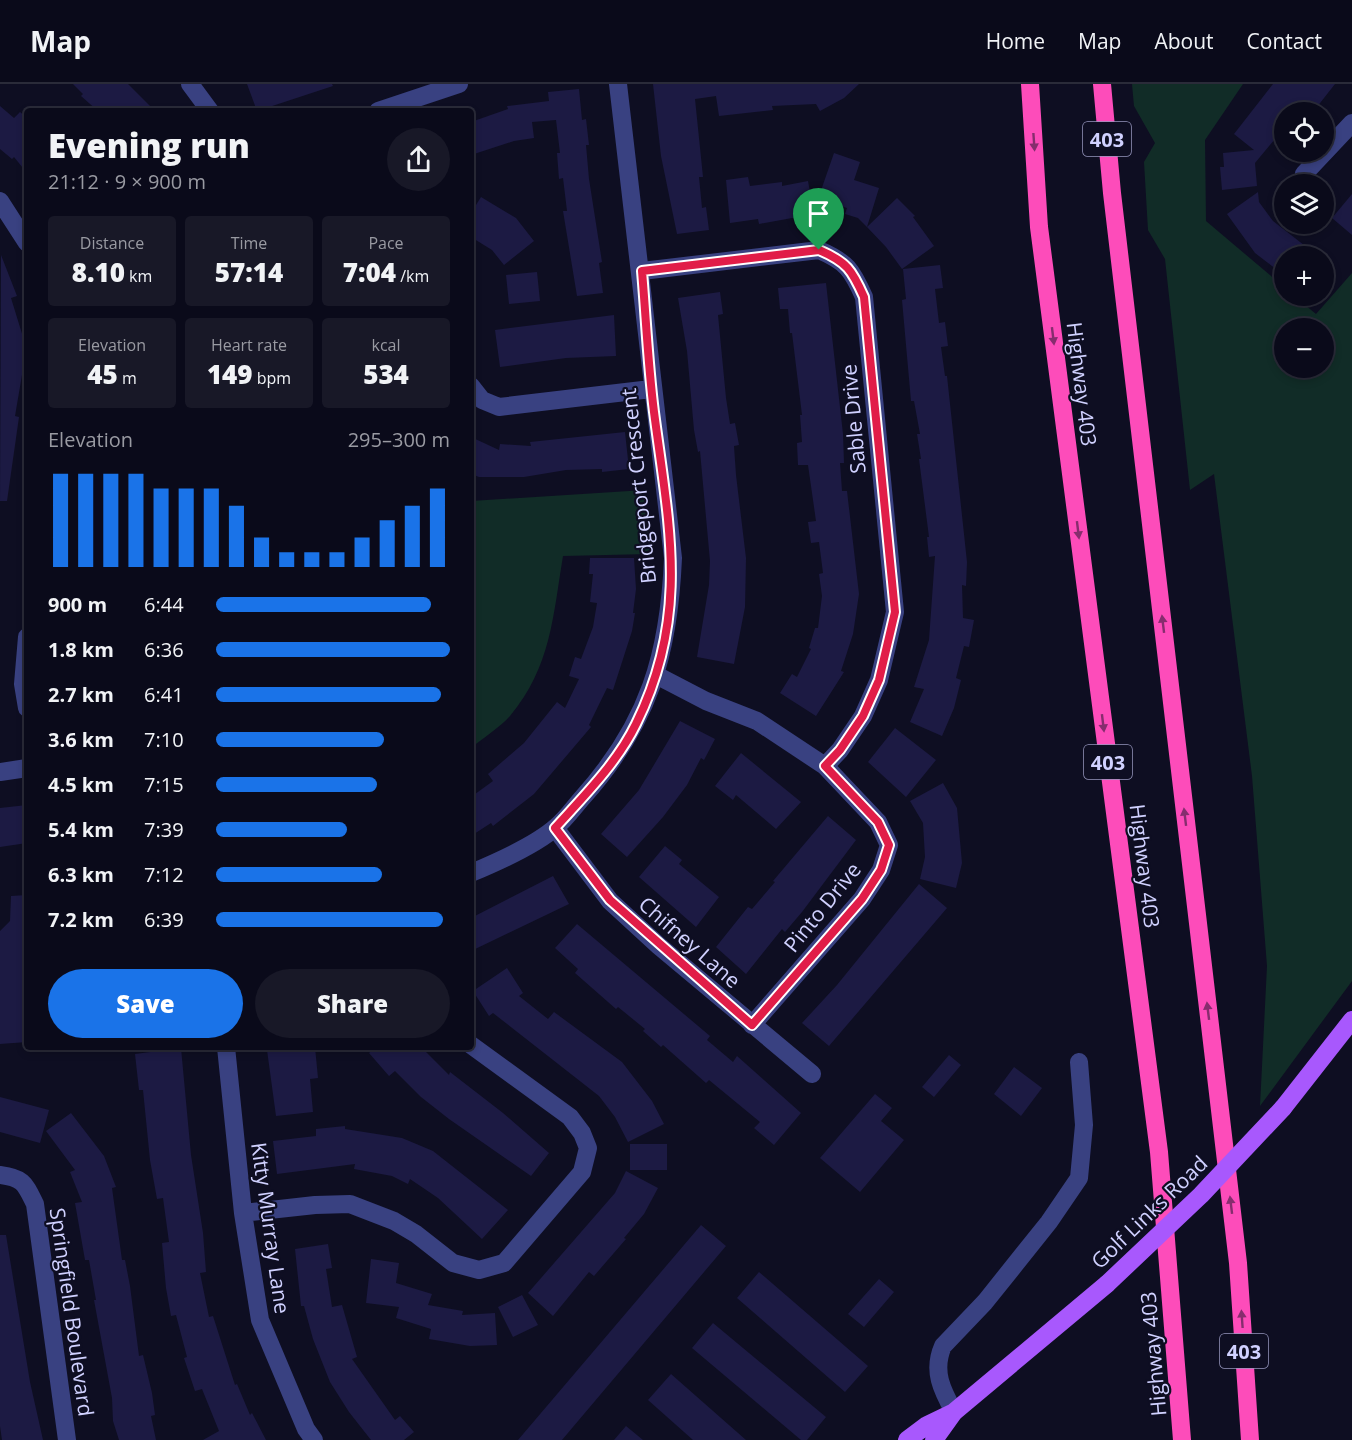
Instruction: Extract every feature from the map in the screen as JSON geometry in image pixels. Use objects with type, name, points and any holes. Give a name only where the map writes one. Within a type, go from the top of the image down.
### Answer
[{"type":"highway","name":"Highway 403","points":[[1030,84],[1039,228],[1159,1152],[1182,1440]]},
{"type":"highway","name":"403","points":[[1102,84],[1112,193],[1238,1263],[1250,1440]]},
{"type":"main road","name":"Golf Links Road","points":[[907,1440],[927,1425],[954,1412],[1107,1284],[1201,1196],[1283,1108],[1352,1020]]},
{"type":"main road","name":"Golf Links Road","points":[[934,1440],[954,1412]]},
{"type":"street","points":[[190,84],[208,108]]},
{"type":"street","points":[[385,108],[437,87],[459,84]]},
{"type":"street","name":"Bridgeport Crescent","points":[[474,872],[491,865],[555,828],[598,780],[636,725],[656,675],[667,636],[673,558],[651,388],[642,271],[618,84]]},
{"type":"street","points":[[1304,174],[1352,123]]},
{"type":"street","points":[[0,201],[24,238]]},
{"type":"street","name":"Sable Drive","points":[[642,271],[819,250],[838,258],[853,272],[864,297],[895,612],[879,680],[863,716],[840,750],[825,766]]},
{"type":"street","points":[[474,390],[482,400],[499,407],[651,388]]},
{"type":"street","points":[[24,672],[24,690]]},
{"type":"street","name":"Pinto Drive","points":[[656,675],[706,701],[758,721],[825,766],[878,822],[889,845],[881,870],[862,899],[752,1025]]},
{"type":"street","points":[[0,772],[24,768]]},
{"type":"street","name":"Chifney Lane","points":[[555,828],[610,900],[752,1025],[812,1074]]},
{"type":"street","points":[[243,1213],[315,1204],[350,1204],[394,1221],[416,1234],[453,1263],[479,1270],[504,1263],[582,1172],[588,1148],[582,1133],[570,1117],[513,1078],[474,1047]]},
{"type":"street","name":"Kitty Murray Lane","points":[[226,1050],[243,1213],[260,1320],[296,1408],[314,1440]]},
{"type":"street","points":[[954,1412],[938,1379],[939,1354],[943,1346],[985,1302],[1049,1222],[1079,1178],[1084,1125],[1078,1062]]},
{"type":"street","name":"Springfield Boulevard","points":[[0,1175],[13,1176],[24,1182],[35,1204],[67,1440]]},
{"type":"green space","points":[[1132,84],[1243,84],[1205,140],[1206,221],[1274,279],[1274,306],[1306,306],[1316,314],[1323,306],[1334,306],[1334,294],[1352,273],[1352,981],[1260,1106],[1267,966],[1252,776],[1214,474],[1190,490],[1165,259],[1148,230],[1144,162],[1155,143],[1134,106]]},
{"type":"green space","points":[[645,490],[650,554],[563,556],[553,620],[534,679],[524,698],[510,716],[474,746],[474,501]]},
{"type":"building","points":[[73,84],[128,84],[152,108],[95,108],[81,96],[83,94]]},
{"type":"building","points":[[247,84],[332,84],[333,86],[266,108],[256,108]]},
{"type":"building","points":[[653,84],[859,84],[844,98],[820,111],[816,104],[772,106],[773,110],[719,116],[716,96],[695,99],[703,177],[699,177],[702,208],[706,207],[709,230],[677,234],[661,156]]},
{"type":"building","points":[[1273,84],[1335,84],[1321,102],[1274,102],[1274,140],[1255,163],[1257,186],[1222,190],[1220,167],[1224,167],[1223,153],[1254,150],[1234,134]]},
{"type":"building","points":[[579,89],[582,120],[586,119],[589,179],[602,262],[599,263],[603,293],[577,296],[563,211],[567,211],[563,178],[559,179],[557,153],[560,153],[556,120],[532,122],[534,138],[514,141],[474,154],[474,121],[508,109],[507,106],[549,101],[548,92]]},
{"type":"building","points":[[0,106],[14,118],[20,112],[24,115],[24,169],[14,157],[12,159],[0,149]]},
{"type":"building","points":[[834,153],[860,162],[854,180],[879,188],[867,227],[858,218],[845,214],[847,208],[818,199]]},
{"type":"building","points":[[748,177],[750,186],[782,182],[782,186],[808,181],[814,214],[759,224],[758,219],[730,223],[726,180]]},
{"type":"building","points":[[1258,192],[1259,202],[1274,222],[1274,234],[1290,234],[1305,246],[1274,246],[1274,267],[1255,253],[1227,214]]},
{"type":"building","points":[[1352,194],[1352,235],[1334,220],[1334,216]]},
{"type":"building","points":[[481,197],[516,218],[534,241],[504,265],[492,250],[474,239],[474,208]]},
{"type":"building","points":[[897,198],[915,216],[913,217],[934,246],[902,269],[867,227]]},
{"type":"building","points":[[1,255],[17,296],[11,298],[23,337],[22,375],[15,416],[19,417],[7,501],[0,501]]},
{"type":"building","points":[[940,265],[943,288],[935,289],[939,323],[945,322],[948,346],[941,347],[945,376],[947,376],[967,562],[966,586],[962,585],[963,618],[974,620],[969,647],[964,646],[956,678],[961,680],[954,708],[942,736],[910,722],[924,689],[914,687],[929,640],[935,556],[929,557],[927,537],[929,537],[917,434],[920,434],[914,401],[911,401],[902,300],[906,299],[903,269]]},
{"type":"building","points":[[537,272],[540,301],[509,304],[506,275]]},
{"type":"building","points":[[826,283],[843,434],[844,463],[840,463],[842,491],[847,491],[859,594],[853,634],[841,671],[844,672],[816,716],[780,693],[792,674],[797,677],[811,649],[809,648],[815,628],[818,628],[822,596],[819,574],[823,573],[819,542],[811,543],[808,522],[816,521],[808,465],[798,465],[797,443],[802,442],[800,415],[802,415],[788,309],[780,309],[778,288]]},
{"type":"building","points":[[720,292],[723,314],[718,315],[726,398],[730,424],[735,423],[739,445],[734,446],[746,558],[745,607],[734,664],[697,657],[709,585],[710,561],[700,451],[698,452],[694,430],[687,351],[678,298]]},
{"type":"building","points":[[614,315],[616,356],[566,358],[500,367],[495,330]]},
{"type":"building","points":[[625,432],[629,469],[602,472],[602,469],[566,470],[524,477],[474,475],[474,438],[499,450],[500,444],[531,446],[530,442]]},
{"type":"building","points":[[590,558],[634,558],[636,589],[633,613],[635,613],[632,631],[613,690],[607,688],[589,725],[591,727],[534,794],[493,826],[491,823],[474,834],[474,795],[493,781],[488,774],[524,743],[557,702],[565,708],[579,679],[569,676],[575,657],[581,659],[593,627],[597,603],[590,602],[593,574],[589,574]]},
{"type":"building","points":[[680,721],[715,739],[704,760],[701,758],[687,785],[663,817],[627,857],[601,834],[639,790]]},
{"type":"building","points":[[895,728],[936,760],[906,797],[868,762]]},
{"type":"building","points":[[741,753],[801,802],[776,829],[736,795],[733,800],[715,786]]},
{"type":"building","points":[[943,783],[957,808],[962,863],[956,888],[920,879],[925,857],[923,823],[910,801]]},
{"type":"building","points":[[24,805],[24,843],[0,847],[0,808]]},
{"type":"building","points":[[828,816],[856,840],[802,912],[785,932],[782,929],[746,974],[716,947],[748,907],[752,909]]},
{"type":"building","points":[[665,846],[682,860],[679,864],[719,897],[696,927],[639,877]]},
{"type":"building","points":[[553,876],[569,904],[474,950],[474,916]]},
{"type":"building","points":[[919,884],[947,908],[829,1046],[802,1023],[837,985]]},
{"type":"building","points":[[24,895],[24,1042],[0,1044],[0,931],[10,921],[11,896]]},
{"type":"building","points":[[577,924],[710,1036],[707,1040],[733,1062],[737,1056],[801,1113],[774,1145],[754,1128],[760,1122],[709,1080],[706,1083],[663,1045],[661,1047],[643,1031],[645,1029],[618,1007],[616,1009],[575,973],[578,969],[555,948]]},
{"type":"building","points":[[507,968],[523,993],[519,996],[548,1019],[554,1012],[622,1062],[652,1101],[664,1124],[628,1142],[615,1117],[599,1096],[493,1013],[489,1016],[474,990]]},
{"type":"building","points":[[181,1050],[191,1155],[203,1233],[206,1272],[200,1273],[209,1317],[213,1316],[235,1385],[237,1384],[250,1415],[252,1413],[266,1440],[203,1440],[219,1431],[202,1389],[195,1391],[184,1358],[187,1357],[176,1315],[171,1316],[162,1243],[169,1242],[163,1198],[157,1199],[150,1160],[143,1090],[139,1090],[135,1054]]},
{"type":"building","points":[[267,1050],[315,1050],[318,1078],[310,1079],[313,1112],[276,1116]]},
{"type":"building","points":[[372,1050],[424,1050],[449,1075],[450,1072],[503,1113],[549,1153],[531,1176],[449,1119],[421,1097],[395,1071],[389,1076],[369,1053]]},
{"type":"building","points":[[949,1055],[961,1065],[934,1097],[922,1087]]},
{"type":"building","points":[[1014,1067],[1042,1088],[1021,1116],[994,1094]]},
{"type":"building","points":[[875,1094],[892,1108],[881,1121],[904,1140],[860,1192],[820,1158]]},
{"type":"building","points":[[0,1097],[49,1110],[40,1143],[0,1132]]},
{"type":"building","points":[[71,1113],[104,1156],[116,1187],[112,1188],[122,1260],[125,1260],[130,1286],[139,1356],[143,1355],[152,1393],[155,1415],[151,1416],[156,1440],[119,1440],[113,1421],[112,1398],[94,1300],[96,1300],[89,1260],[85,1260],[75,1203],[82,1202],[70,1172],[75,1170],[46,1131]]},
{"type":"building","points":[[345,1126],[345,1129],[402,1138],[433,1151],[508,1210],[482,1239],[438,1198],[410,1179],[408,1184],[392,1176],[354,1169],[355,1164],[277,1174],[273,1141],[316,1136],[316,1129]]},
{"type":"building","points":[[630,1144],[667,1144],[667,1170],[630,1170]]},
{"type":"building","points":[[626,1171],[658,1188],[644,1214],[624,1238],[626,1239],[594,1276],[589,1272],[553,1316],[528,1293],[615,1193]]},
{"type":"building","points":[[701,1225],[726,1246],[562,1440],[518,1440]]},
{"type":"building","points":[[0,1235],[6,1235],[30,1382],[43,1440],[2,1440],[0,1426]]},
{"type":"building","points":[[328,1244],[332,1268],[326,1269],[332,1307],[342,1305],[357,1357],[352,1359],[395,1420],[400,1416],[414,1432],[404,1440],[371,1440],[349,1412],[330,1382],[313,1339],[304,1306],[301,1306],[295,1249]]},
{"type":"building","points":[[371,1259],[399,1263],[396,1283],[432,1294],[428,1305],[463,1311],[462,1315],[495,1313],[497,1345],[470,1346],[429,1339],[431,1329],[396,1318],[399,1307],[366,1303]]},
{"type":"building","points":[[759,1272],[868,1366],[845,1392],[737,1298]]},
{"type":"building","points":[[879,1279],[894,1292],[864,1327],[848,1314]]},
{"type":"building","points":[[522,1295],[538,1325],[513,1337],[498,1307]]},
{"type":"building","points":[[713,1323],[826,1417],[807,1440],[801,1440],[692,1348]]},
{"type":"building","points":[[671,1374],[746,1440],[693,1440],[648,1400]]},
{"type":"building","points":[[626,1426],[643,1440],[614,1440]]},
{"type":"route","points":[[819,250],[838,258],[853,272],[864,297],[895,612],[879,680],[863,716],[840,750],[825,766],[878,822],[889,845],[881,870],[862,899],[752,1025],[659,946],[610,900],[555,828],[598,780],[636,725],[656,675],[667,636],[673,558],[651,388],[642,271],[819,250]]}]
